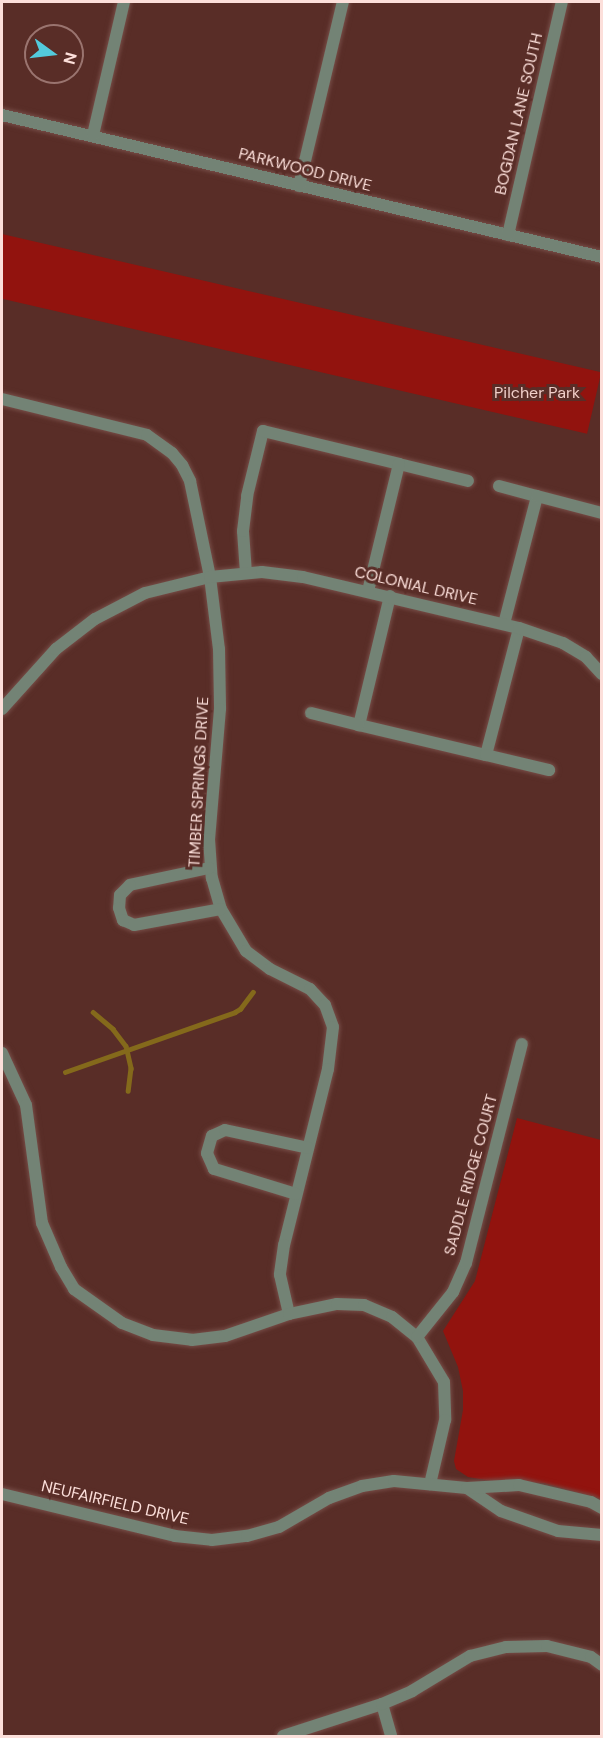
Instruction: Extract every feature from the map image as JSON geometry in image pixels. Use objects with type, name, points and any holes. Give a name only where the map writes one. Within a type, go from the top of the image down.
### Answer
[{"type":"street","points":[[93,135],[124,2]]},
{"type":"street","points":[[299,186],[343,2]]},
{"type":"street","name":"BOGDAN LANE SOUTH","points":[[508,235],[562,2]]},
{"type":"street","name":"PARKWOOD DRIVE","points":[[2,115],[602,257]]},
{"type":"street","name":"TIMBER SPRINGS DRIVE","points":[[2,399],[147,435],[172,453],[182,465],[195,497],[210,577],[219,649],[220,709],[209,868],[221,909],[246,951],[270,969],[310,989],[325,1005],[333,1027],[328,1069],[284,1245],[280,1275],[289,1314]]},
{"type":"street","points":[[246,573],[243,531],[247,496],[263,431],[468,480]]},
{"type":"street","points":[[368,591],[399,464]]},
{"type":"street","points":[[499,486],[602,513]]},
{"type":"street","points":[[504,624],[537,496]]},
{"type":"street","name":"COLONIAL DRIVE","points":[[2,709],[56,649],[95,619],[145,593],[210,577],[262,572],[303,577],[368,591],[519,628],[563,643],[586,657],[602,674]]},
{"type":"street","points":[[359,725],[390,596]]},
{"type":"street","points":[[486,755],[519,628]]},
{"type":"street","points":[[311,712],[549,770]]},
{"type":"street","points":[[209,868],[130,885],[120,895],[119,908],[123,921],[134,925],[221,909]]},
{"type":"street","name":"SADDLE RIDGE COURT","points":[[417,1336],[453,1292],[466,1263],[522,1044]]},
{"type":"street","points":[[2,1053],[27,1105],[42,1223],[61,1267],[74,1289],[122,1323],[153,1335],[192,1340],[225,1336],[289,1314],[337,1304],[364,1305],[392,1317],[417,1336],[444,1382],[445,1420],[430,1484]]},
{"type":"street","points":[[296,1194],[214,1168],[207,1153],[212,1137],[225,1131],[308,1148]]},
{"type":"street","name":"NEUFAIRFIELD DRIVE","points":[[2,1494],[175,1536],[212,1540],[247,1536],[279,1527],[329,1498],[362,1486],[394,1481],[467,1488],[519,1485],[591,1502],[602,1508]]},
{"type":"street","points":[[467,1488],[501,1511],[558,1531],[602,1535]]},
{"type":"street","points":[[283,1737],[382,1704],[412,1691],[470,1656],[506,1647],[547,1646],[591,1658],[602,1665]]},
{"type":"street","points":[[382,1704],[391,1737]]},
{"type":"green space","name":"Pilcher Park","points":[[2,234],[601,372],[587,434],[2,299]]},
{"type":"green space","points":[[517,1118],[601,1140],[601,1499],[544,1483],[492,1481],[468,1477],[456,1469],[454,1461],[463,1410],[463,1391],[458,1367],[443,1331],[475,1281]]},
{"type":"waterway","points":[[65,1072],[235,1012],[253,992]]},
{"type":"waterway","points":[[93,1012],[113,1029],[126,1046],[131,1068],[128,1091]]}]
